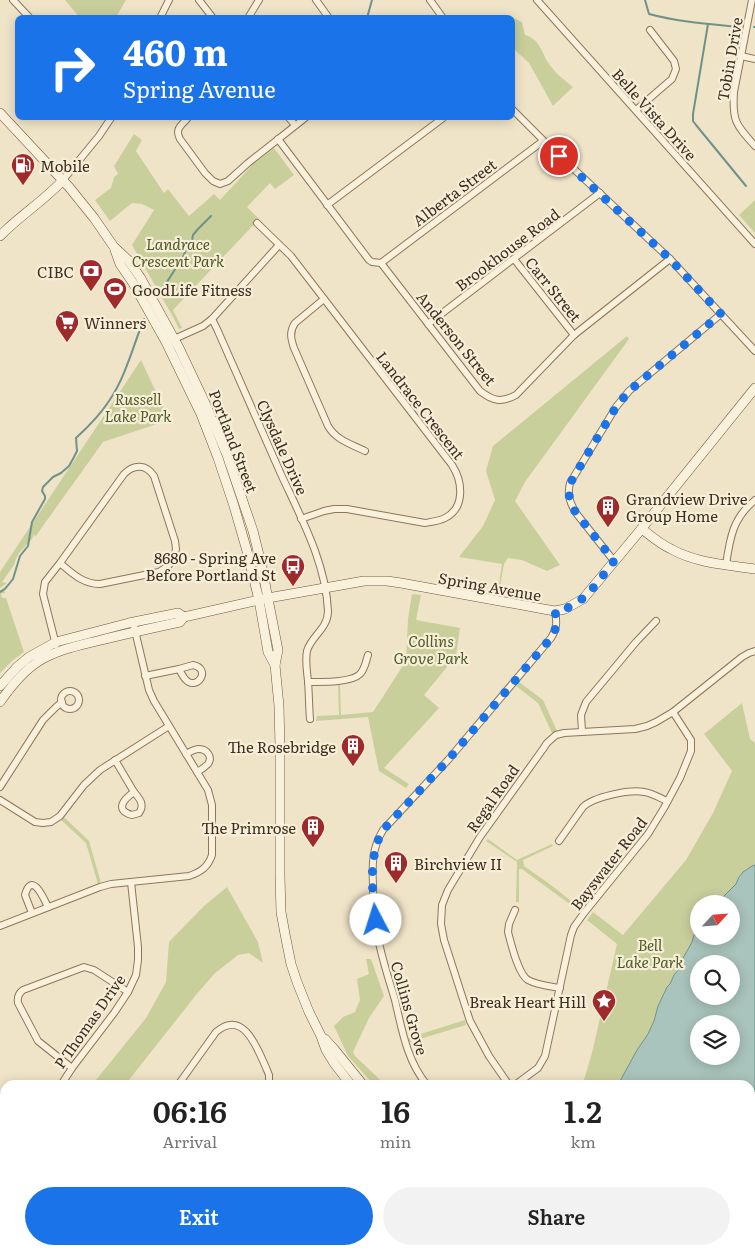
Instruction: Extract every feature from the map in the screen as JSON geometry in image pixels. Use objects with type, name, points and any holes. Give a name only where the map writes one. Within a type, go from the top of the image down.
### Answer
[{"type":"street","points":[[14,0],[27,15]]},
{"type":"street","points":[[162,15],[169,0]]},
{"type":"street","points":[[199,0],[211,15]]},
{"type":"street","points":[[250,15],[259,0]]},
{"type":"street","points":[[316,0],[327,15]]},
{"type":"street","points":[[430,0],[440,15]]},
{"type":"street","name":"Belle Vista Drive","points":[[538,0],[755,244]]},
{"type":"street","name":"Tobin Drive","points":[[752,0],[734,92],[734,115],[741,130],[755,146]]},
{"type":"street","points":[[636,110],[672,79],[676,69],[674,61],[650,30]]},
{"type":"street","points":[[741,56],[755,59]]},
{"type":"street","name":"Portland Street","points":[[0,113],[63,180],[94,218],[114,247],[120,264],[170,341],[218,458],[264,599],[268,652],[275,665],[280,747],[281,912],[291,964],[326,1050],[347,1080]]},
{"type":"street","points":[[515,113],[670,259],[755,351]]},
{"type":"street","points":[[0,236],[54,190],[111,120]]},
{"type":"street","points":[[186,120],[178,129],[180,139],[210,178],[220,184],[228,181],[302,120]]},
{"type":"street","points":[[291,120],[295,125]]},
{"type":"street","points":[[327,205],[440,120]]},
{"type":"street","name":"Anderson Street","points":[[278,139],[369,260],[381,263],[480,390],[494,399],[510,398],[522,390],[574,335],[670,259]]},
{"type":"street","name":"Alberta Street","points":[[381,263],[543,141]]},
{"type":"street","name":"Brookhouse Road","points":[[428,324],[600,193]]},
{"type":"street","name":"Landrace Crescent","points":[[257,223],[291,256],[452,465],[460,479],[461,489],[458,506],[446,518],[425,523],[347,509],[334,509],[301,519]]},
{"type":"street","points":[[170,341],[203,326],[212,319],[279,245]]},
{"type":"street","name":"Carr Street","points":[[514,259],[574,335]]},
{"type":"street","points":[[324,299],[295,323],[291,337],[294,348],[332,433],[365,451]]},
{"type":"street","points":[[614,561],[571,505],[568,494],[570,483],[616,407],[629,391],[721,314]]},
{"type":"street","name":"Clysdale Drive","points":[[212,319],[319,560],[328,612],[324,626],[308,647],[306,661],[310,719]]},
{"type":"street","name":"Spring Avenue","points":[[57,646],[134,627],[178,613],[184,617],[264,599],[364,581],[387,581],[555,611],[566,609],[583,599],[642,529],[755,388]]},
{"type":"street","points":[[57,646],[42,594],[45,582],[124,474],[129,469],[136,467],[143,467],[151,471],[176,546],[174,558],[168,566],[159,572],[96,584],[80,580],[60,563]]},
{"type":"street","points":[[726,565],[732,530],[747,506],[755,500]]},
{"type":"street","points":[[642,529],[662,544],[683,555],[701,561],[755,569]]},
{"type":"street","name":"Collins Grove","points":[[424,1080],[411,1060],[405,1042],[378,937],[373,904],[373,855],[376,844],[384,829],[448,760],[551,638],[557,624],[555,611]]},
{"type":"street","points":[[582,731],[581,715],[586,702],[656,621]]},
{"type":"street","points":[[0,926],[100,886],[189,876],[200,872],[209,863],[212,855],[212,805],[208,790],[149,690],[134,627]]},
{"type":"street","points":[[0,686],[17,666],[29,657],[57,646]]},
{"type":"street","points":[[0,702],[16,680],[57,646]]},
{"type":"street","name":"Regal Road","points":[[505,1080],[488,1056],[470,1021],[444,940],[441,924],[442,905],[448,890],[480,836],[547,743],[559,734],[570,732],[635,729],[647,726],[673,712],[742,657],[755,651]]},
{"type":"street","points":[[308,682],[342,680],[357,676],[363,669],[368,655]]},
{"type":"street","points":[[145,676],[179,669]]},
{"type":"street","points":[[0,787],[43,720],[62,702]]},
{"type":"street","name":"Bayswater Road","points":[[522,1080],[534,1071],[544,1059],[547,1051],[574,927],[648,834],[680,778],[692,745],[689,735],[673,712]]},
{"type":"street","points":[[0,800],[35,822],[51,822],[60,816],[94,774],[169,726]]},
{"type":"street","points":[[186,754],[202,749],[209,754],[208,764],[197,772]]},
{"type":"street","points":[[115,760],[134,792]]},
{"type":"street","points":[[560,841],[583,807],[598,798],[643,791],[654,794],[667,802]]},
{"type":"street","name":"P Thomas Drive","points":[[64,1080],[114,1013],[128,992],[136,975],[138,960],[131,882]]},
{"type":"street","points":[[32,913],[25,894],[30,886],[40,889],[48,907]]},
{"type":"street","points":[[515,910],[508,932],[523,976],[529,981],[538,984],[560,988]]},
{"type":"street","points":[[72,1068],[38,1041],[18,1002],[19,994],[23,990],[84,967],[94,970],[128,992]]},
{"type":"street","points":[[182,1080],[216,1032],[224,1027],[233,1025],[241,1027],[248,1033],[267,1070],[269,1080]]},
{"type":"street","name":"Portland Street","points":[[321,1036],[359,1080]]},
{"type":"green space","points":[[65,0],[126,0],[117,15],[78,15]]},
{"type":"green space","points":[[515,19],[522,22],[525,35],[537,42],[553,69],[573,87],[553,106],[529,63],[515,50]]},
{"type":"green space","name":"Landrace Crescent Park","points":[[134,134],[142,140],[136,151],[164,193],[168,189],[189,216],[214,194],[220,200],[255,162],[274,148],[294,175],[275,189],[270,183],[247,207],[259,219],[173,310],[182,328],[179,329],[132,245],[154,210],[142,204],[132,203],[110,221],[95,200],[111,188],[114,177],[118,174],[114,166]]},
{"type":"green space","points":[[755,200],[755,233],[739,215]]},
{"type":"green space","points":[[627,336],[629,339],[525,482],[515,501],[560,565],[547,571],[522,560],[508,558],[504,564],[497,597],[502,564],[459,557],[483,526],[495,500],[486,471],[493,446]]},
{"type":"green space","name":"Russell Lake Park","points":[[141,360],[169,420],[103,442],[35,537],[34,534],[32,539],[19,553],[14,565],[2,582],[7,583],[0,588],[0,572]]},
{"type":"green space","points":[[11,583],[4,590],[5,593],[1,594],[2,598],[6,598],[24,652],[0,673],[0,591]]},
{"type":"green space","name":"Collins Grove Park","points":[[412,594],[421,595],[416,620],[460,628],[456,656],[424,695],[439,708],[384,768],[409,784],[406,788],[379,771],[368,717],[316,721],[317,716],[339,715],[338,684],[340,684],[341,715],[373,712],[406,661],[408,619]]},
{"type":"green space","points":[[519,682],[543,700],[557,731],[552,733],[538,703],[516,686]]},
{"type":"green space","name":"Bell Lake Park","points":[[742,703],[750,739],[755,743],[755,865],[743,872],[736,884],[725,895],[690,895],[690,945],[679,969],[667,987],[648,1034],[621,1080],[584,1080],[617,944],[587,920],[593,912],[623,935],[686,860],[713,813],[732,771],[704,734]]},
{"type":"green space","points":[[64,817],[89,841],[101,883],[98,884],[86,843],[61,820]]},
{"type":"green space","points":[[488,839],[517,860],[552,844],[553,846],[523,860],[524,866],[581,909],[579,911],[522,869],[519,869],[519,902],[516,902],[517,862],[486,841]]},
{"type":"green space","points":[[227,887],[258,942],[263,963],[249,953],[238,955],[214,974],[129,1080],[96,1080],[146,1018],[166,982],[169,942],[204,906]]},
{"type":"green space","points":[[366,959],[371,959],[384,996],[369,1018],[353,1052],[380,1080],[370,1080],[348,1056],[334,1026],[343,1017],[355,1012],[360,1000],[357,979],[369,974]]},
{"type":"green space","points":[[465,1020],[466,1025],[410,1042],[408,1038]]},
{"type":"water","points":[[755,865],[755,1080],[621,1080],[648,1034],[667,987],[680,968],[690,945],[740,945],[740,895],[725,895],[736,884],[743,872]]},
{"type":"waterway","points":[[368,15],[372,0]]},
{"type":"waterway","points":[[645,0],[649,14],[683,21],[740,27]]},
{"type":"waterway","points":[[708,24],[693,121],[746,186]]},
{"type":"waterway","points":[[158,296],[183,257],[192,241],[193,235],[211,216]]},
{"type":"waterway","points":[[0,592],[13,579],[20,556],[28,546],[32,522],[45,499],[42,491],[43,487],[69,466],[77,451],[76,438],[98,416],[115,391],[125,371],[144,319]]},
{"type":"place","name":"Mobile","points":[[23,186]]},
{"type":"place","name":"CIBC","points":[[91,292]]},
{"type":"place","name":"GoodLife Fitness","points":[[115,310]]},
{"type":"place","name":"Winners","points":[[67,343]]},
{"type":"place","name":"Grandview Drive Group Home","points":[[608,528]]},
{"type":"place","name":"8680 - Spring Ave Before Portland St","points":[[293,587]]},
{"type":"place","name":"The Rosebridge","points":[[353,767]]},
{"type":"place","name":"The Primrose","points":[[313,848]]},
{"type":"place","name":"Birchview II","points":[[396,884]]},
{"type":"place","name":"Break Heart Hill","points":[[604,1022]]},
{"type":"route","points":[[376,920],[373,904],[373,855],[379,836],[448,760],[551,638],[557,624],[555,611],[566,609],[583,599],[614,561],[571,505],[568,494],[573,478],[616,407],[629,391],[721,314],[670,259],[559,156]]}]
